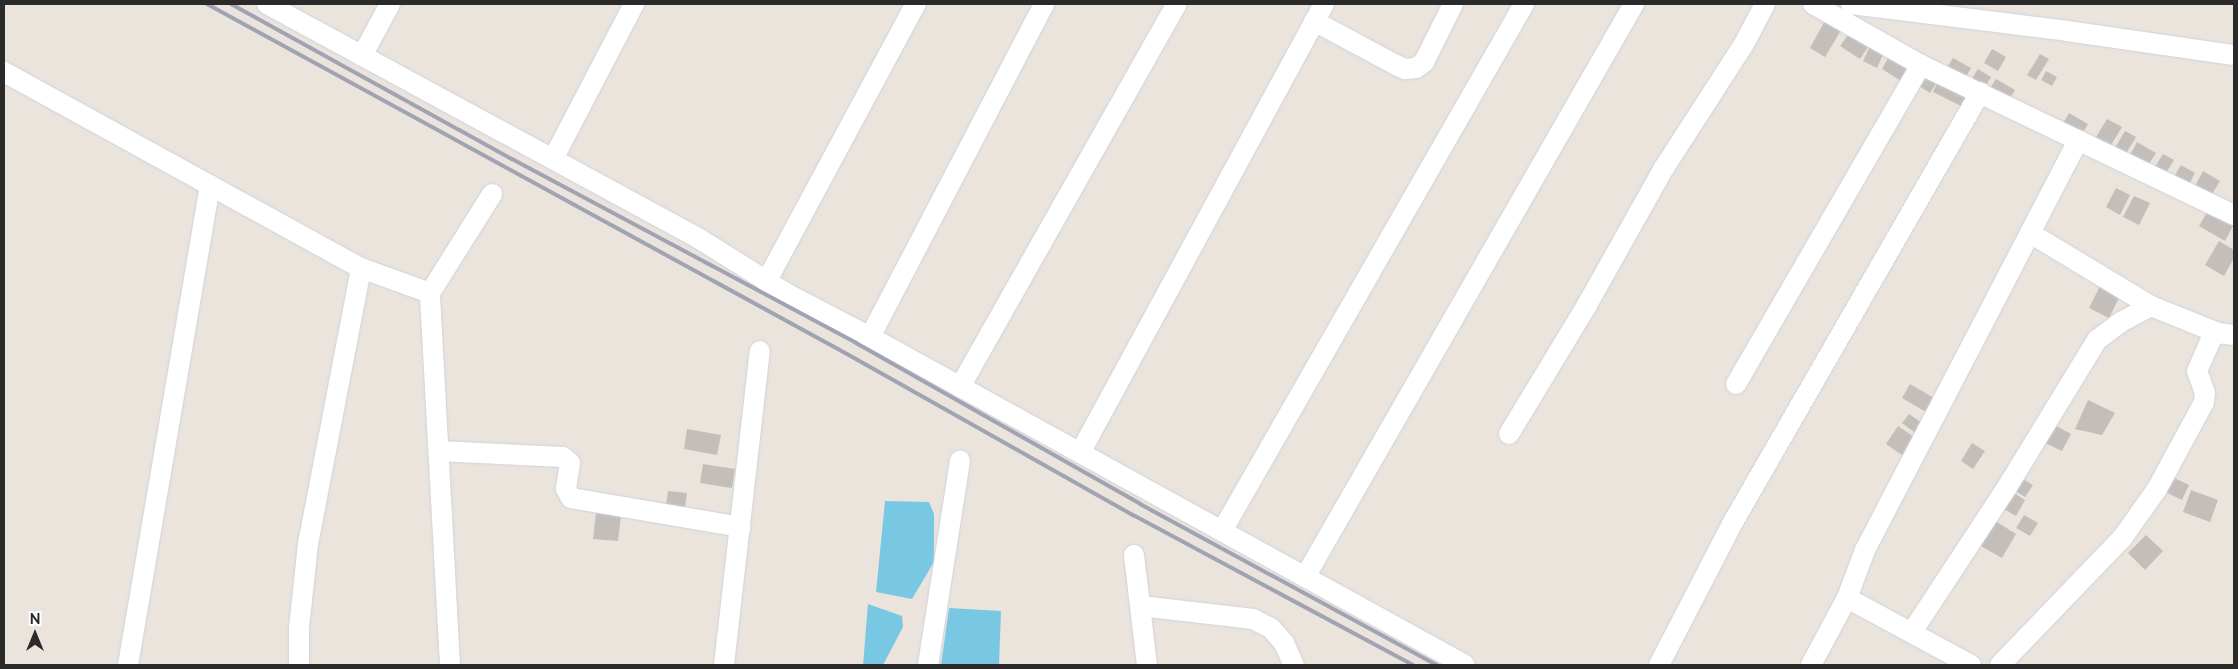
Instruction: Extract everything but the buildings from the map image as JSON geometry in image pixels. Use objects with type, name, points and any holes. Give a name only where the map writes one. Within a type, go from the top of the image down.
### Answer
[{"type":"street","points":[[268,4],[698,238],[766,282],[960,386],[1465,665]]},
{"type":"street","points":[[362,56],[390,4]]},
{"type":"street","points":[[553,159],[634,4]]},
{"type":"street","points":[[766,282],[916,4]]},
{"type":"street","points":[[870,337],[1044,4]]},
{"type":"street","points":[[960,386],[1177,4]]},
{"type":"street","points":[[1080,453],[1324,4]]},
{"type":"street","points":[[1314,21],[1396,65],[1405,69],[1416,68],[1424,62],[1453,4]]},
{"type":"street","points":[[1222,531],[1524,4]]},
{"type":"street","points":[[1305,577],[1634,4]]},
{"type":"street","points":[[1509,434],[1587,305],[1664,168],[1744,44],[1765,4]]},
{"type":"street","points":[[1813,4],[1921,66],[1980,92],[2234,215]]},
{"type":"street","points":[[1851,4],[2067,31],[2234,55]]},
{"type":"street","points":[[1736,384],[1921,66]]},
{"type":"street","points":[[4,72],[361,268],[430,293]]},
{"type":"street","points":[[1659,665],[1732,524],[1980,92]]},
{"type":"street","points":[[1811,665],[1847,598],[1865,550],[2078,140]]},
{"type":"street","points":[[128,665],[210,185]]},
{"type":"street","points":[[450,665],[430,293],[492,194]]},
{"type":"street","points":[[2030,233],[2151,306],[2226,334]]},
{"type":"street","points":[[299,665],[299,628],[308,544],[361,268]]},
{"type":"street","points":[[1912,632],[2006,489],[2098,340],[2121,322],[2151,306]]},
{"type":"street","points":[[2000,665],[2123,537],[2157,489],[2204,402],[2205,393],[2197,371],[2212,338],[2226,334]]},
{"type":"street","points":[[724,665],[760,351]]},
{"type":"street","points":[[439,451],[563,457],[570,463],[566,489],[571,498],[741,526]]},
{"type":"street","points":[[928,665],[960,460]]},
{"type":"street","points":[[1134,555],[1147,665]]},
{"type":"street","points":[[1847,598],[1971,665]]},
{"type":"street","points":[[1141,606],[1253,619],[1271,628],[1284,644],[1294,665]]},
{"type":"water","points":[[885,501],[929,502],[934,514],[934,562],[912,599],[876,592]]},
{"type":"water","points":[[868,604],[902,616],[903,627],[883,665],[863,665]]},
{"type":"water","points":[[949,608],[1001,611],[999,665],[941,665]]},
{"type":"railway","points":[[207,4],[847,354],[1135,516],[1413,665]]},
{"type":"railway","points":[[231,4],[512,159],[856,343],[1140,504],[1437,665]]}]
